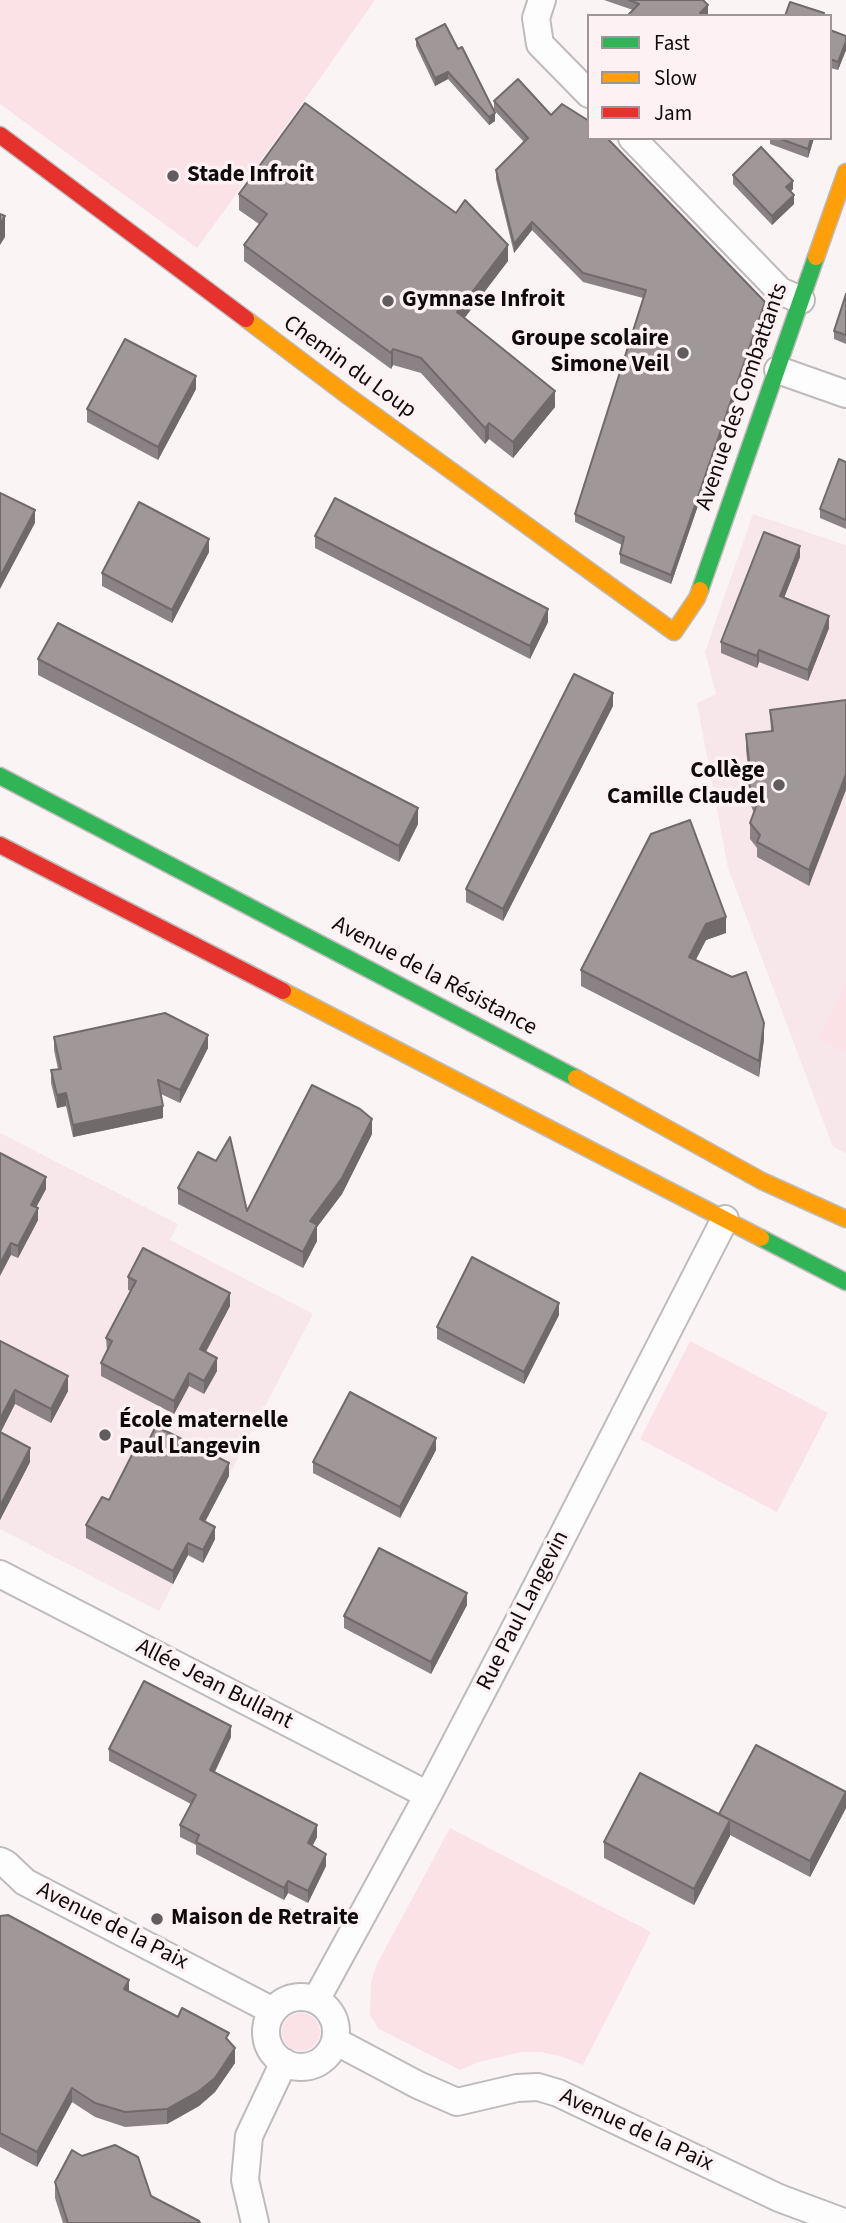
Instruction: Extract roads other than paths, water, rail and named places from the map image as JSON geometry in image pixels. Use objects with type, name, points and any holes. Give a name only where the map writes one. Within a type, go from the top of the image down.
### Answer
[{"type":"main road","name":"Chemin du Loup","points":[[0,135],[348,396],[674,632]]},
{"type":"main road","name":"Avenue des Combattants","points":[[674,632],[697,598],[846,172]]},
{"type":"main road","name":"Avenue de la Résistance","points":[[0,776],[519,1047],[762,1181],[846,1219]]},
{"type":"main road","points":[[0,845],[846,1282]]},
{"type":"street","points":[[542,0],[536,18],[540,44],[587,92]]},
{"type":"street","points":[[634,140],[780,290],[801,300]]},
{"type":"street","points":[[778,370],[846,394]]},
{"type":"street","name":"Rue Paul Langevin","points":[[316,2000],[523,1613],[725,1219]]},
{"type":"street","name":"Allée Jean Bullant","points":[[0,1574],[428,1794]]},
{"type":"street","name":"Avenue de la Paix","points":[[0,1861],[6,1864],[12,1882],[273,2011]]},
{"type":"street","points":[[288,2000],[316,2000],[331,2013],[336,2031],[335,2041],[330,2052],[320,2062],[296,2067],[274,2054],[268,2044],[266,2031],[273,2011],[288,2000]]},
{"type":"street","name":"Avenue de la Paix","points":[[335,2041],[418,2085],[457,2102],[517,2088],[538,2087],[558,2093],[779,2198],[846,2223]]},
{"type":"street","points":[[256,2223],[245,2180],[248,2136],[284,2062]]},
{"type":"street","name":"Avenue de la Paix","points":[[779,2198],[816,2223]]},
{"type":"place","name":"Stade Infroit","points":[[173,176]]},
{"type":"place","name":"Gymnase Infroit","points":[[388,301]]},
{"type":"place","name":"Groupe scolaire Simone Veil","points":[[683,353]]},
{"type":"place","name":"Collège Camille Claudel","points":[[779,785]]},
{"type":"place","name":"École maternelle Paul Langevin","points":[[105,1435]]},
{"type":"place","name":"Maison de Retraite","points":[[157,1919]]}]
